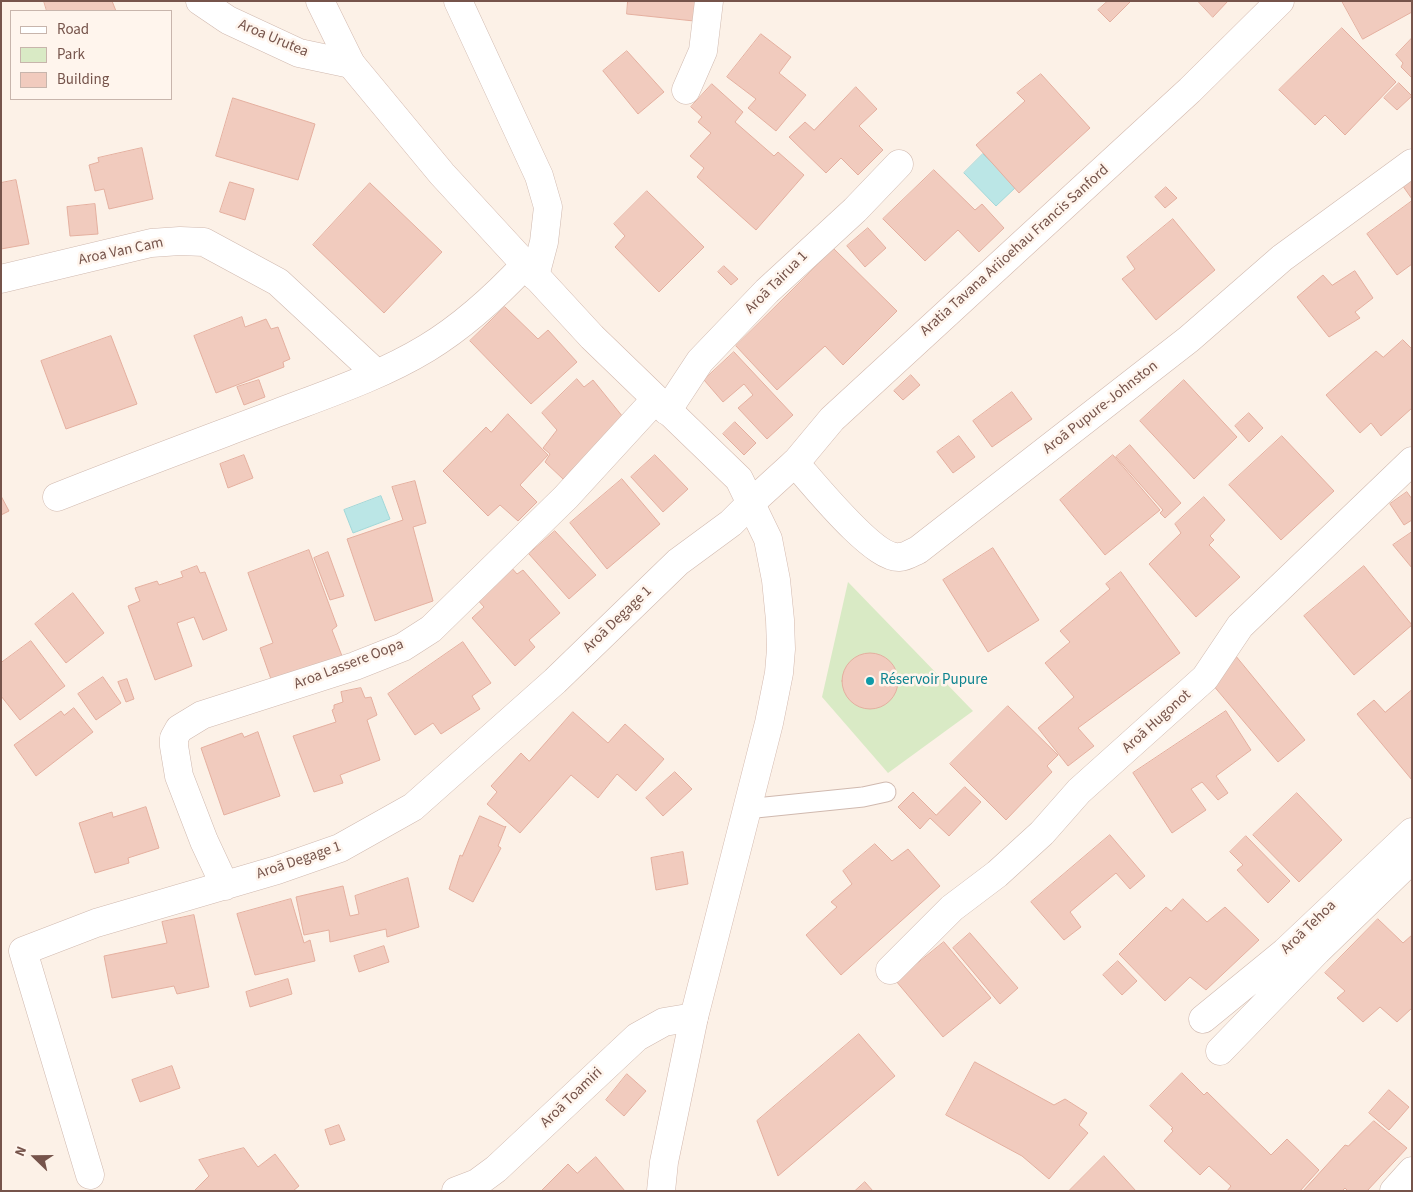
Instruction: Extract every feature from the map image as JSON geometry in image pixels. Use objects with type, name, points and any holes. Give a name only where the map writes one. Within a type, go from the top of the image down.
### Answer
[{"type":"street","name":"Aroa Urutea","points":[[200,1],[228,20],[299,53],[351,64]]},
{"type":"street","points":[[320,1],[351,64],[442,174],[530,270],[661,406],[739,479],[752,502],[768,538],[776,580],[781,649],[779,673],[769,724],[694,1017],[664,1162],[661,1191]]},
{"type":"street","points":[[56,496],[323,396],[409,358],[441,339],[530,270],[544,242],[548,207],[539,176],[458,1]]},
{"type":"street","points":[[686,90],[704,51],[710,1]]},
{"type":"street","name":"Aratia Tavana Ariioehau Francis Sanford","points":[[752,502],[795,463],[832,419],[1190,90],[1280,1]]},
{"type":"street","name":"Aroā Pupure-Johnston","points":[[795,463],[859,534],[886,554],[899,558],[918,550],[1190,339],[1282,258],[1412,163]]},
{"type":"street","name":"Aroā Tairua 1","points":[[661,406],[700,361],[767,291],[856,210],[899,164]]},
{"type":"street","name":"Aroa Van Cam","points":[[1,279],[150,243],[180,240],[204,242],[278,282],[376,373]]},
{"type":"street","name":"Aroa Lassere Oopa","points":[[225,886],[204,841],[179,776],[174,738],[179,728],[202,715],[355,666],[403,647],[431,629],[661,406]]},
{"type":"street","name":"Aroā Hugonot","points":[[890,970],[952,908],[1042,833],[1079,791],[1205,678],[1240,626],[1412,461]]},
{"type":"street","name":"Aroā Degage 1","points":[[90,1175],[24,951],[96,923],[225,886],[340,848],[413,807],[555,681],[678,562],[731,523],[752,502]]},
{"type":"street","name":"Aroā Tehoa","points":[[1203,1019],[1285,952],[1412,832]]},
{"type":"street","name":"Aroā Tehoa","points":[[1220,1051],[1310,958],[1412,859]]},
{"type":"street","name":"Aroā Toamiri","points":[[456,1191],[477,1183],[496,1169],[632,1040],[664,1022],[694,1017]]},
{"type":"street","points":[[1394,1191],[1412,1171]]},
{"type":"lane","points":[[746,809],[863,797],[886,792]]},
{"type":"green space","points":[[848,582],[973,711],[888,773],[822,697]]},
{"type":"water","points":[[983,154],[1016,187],[996,206],[964,173]]},
{"type":"water","points":[[381,496],[390,519],[353,533],[344,510]]},
{"type":"building","points":[[44,1],[112,1],[116,10],[47,10]]},
{"type":"building","points":[[628,1],[696,1],[694,21],[627,14]]},
{"type":"building","points":[[1108,1],[1131,1],[1110,22],[1098,10]]},
{"type":"building","points":[[1198,1],[1228,1],[1213,17]]},
{"type":"building","points":[[1342,1],[1412,1],[1412,12],[1363,39]]},
{"type":"building","points":[[1342,28],[1396,82],[1345,135],[1325,115],[1315,125],[1279,90]]},
{"type":"building","points":[[761,34],[791,57],[779,73],[806,95],[776,131],[748,108],[756,99],[727,77]]},
{"type":"building","points":[[1412,38],[1412,78],[1401,67],[1403,63],[1396,55]]},
{"type":"building","points":[[627,51],[664,92],[638,114],[603,71]]},
{"type":"building","points":[[1041,74],[1090,128],[1019,193],[976,145],[1025,101],[1017,93]]},
{"type":"building","points":[[1399,83],[1412,96],[1397,110],[1384,98]]},
{"type":"building","points":[[712,84],[743,112],[735,122],[774,156],[778,152],[804,175],[756,230],[697,177],[704,168],[690,156],[711,133],[698,122],[702,117],[691,107]]},
{"type":"building","points":[[856,87],[877,109],[859,126],[883,150],[858,175],[841,158],[826,173],[789,137],[805,122],[814,130]]},
{"type":"building","points":[[233,98],[315,124],[298,180],[216,156]]},
{"type":"building","points":[[142,148],[153,199],[109,209],[104,189],[95,191],[89,165],[99,162],[98,158]]},
{"type":"building","points":[[934,170],[975,210],[982,204],[1004,228],[979,252],[958,230],[925,261],[883,219]]},
{"type":"building","points":[[1412,173],[1412,199],[1400,182]]},
{"type":"building","points":[[16,180],[29,244],[1,249],[1,183]]},
{"type":"building","points":[[230,182],[254,189],[245,220],[220,212]]},
{"type":"building","points":[[370,183],[442,252],[384,313],[313,245]]},
{"type":"building","points":[[1166,187],[1177,198],[1165,208],[1155,197]]},
{"type":"building","points":[[647,191],[704,247],[659,292],[615,247],[625,236],[614,224]]},
{"type":"building","points":[[1412,201],[1412,264],[1397,275],[1367,234]]},
{"type":"building","points":[[95,204],[98,234],[70,236],[67,207]]},
{"type":"building","points":[[1173,219],[1215,270],[1156,320],[1122,279],[1135,269],[1127,257]]},
{"type":"building","points":[[868,228],[886,248],[865,267],[847,246]]},
{"type":"building","points":[[834,249],[897,311],[843,365],[825,346],[777,390],[736,346]]},
{"type":"building","points":[[724,266],[738,279],[731,285],[718,272]]},
{"type":"building","points":[[1355,271],[1373,298],[1355,312],[1360,318],[1329,337],[1297,297],[1323,275],[1332,285]]},
{"type":"building","points":[[505,307],[538,339],[548,330],[577,362],[531,404],[470,341]]},
{"type":"building","points":[[242,317],[245,327],[266,319],[271,329],[278,327],[290,359],[283,362],[284,367],[216,393],[194,336]]},
{"type":"building","points":[[111,336],[137,404],[66,429],[41,361]]},
{"type":"building","points":[[1403,340],[1412,349],[1412,408],[1381,436],[1371,423],[1360,433],[1326,395],[1376,351],[1383,357]]},
{"type":"building","points":[[734,352],[793,415],[767,439],[738,408],[753,395],[744,384],[723,402],[704,380]]},
{"type":"building","points":[[911,375],[920,385],[903,400],[894,391]]},
{"type":"building","points":[[577,379],[584,387],[593,380],[623,417],[563,479],[545,462],[550,454],[543,448],[557,430],[542,413]]},
{"type":"building","points":[[259,380],[265,397],[244,405],[237,387]]},
{"type":"building","points":[[1184,380],[1237,437],[1194,479],[1140,421]]},
{"type":"building","points":[[1012,392],[1032,419],[992,447],[973,421]]},
{"type":"building","points":[[1249,413],[1263,428],[1249,442],[1235,426]]},
{"type":"building","points":[[508,414],[548,455],[520,485],[537,502],[518,521],[500,505],[488,516],[443,471],[486,427],[491,432]]},
{"type":"building","points":[[735,422],[756,443],[744,455],[723,434]]},
{"type":"building","points":[[959,436],[975,457],[953,473],[937,452]]},
{"type":"building","points":[[1282,436],[1334,491],[1281,540],[1229,485]]},
{"type":"building","points":[[1130,445],[1181,503],[1165,518],[1160,513],[1163,510],[1116,457]]},
{"type":"building","points":[[244,455],[253,478],[228,488],[220,464]]},
{"type":"building","points":[[655,455],[688,489],[663,512],[631,477]]},
{"type":"building","points":[[1113,455],[1160,510],[1105,555],[1060,500]]},
{"type":"building","points":[[622,479],[660,524],[607,569],[570,523]]},
{"type":"building","points":[[415,481],[426,523],[413,527],[433,601],[375,621],[347,539],[403,520],[392,487]]},
{"type":"building","points":[[1407,492],[1412,499],[1412,520],[1404,525],[1390,504]]},
{"type":"building","points":[[1,496],[9,511],[1,515]]},
{"type":"building","points":[[1204,497],[1225,520],[1210,536],[1214,540],[1209,545],[1240,577],[1196,617],[1149,564],[1181,533],[1175,524]]},
{"type":"building","points":[[555,531],[596,575],[569,599],[529,554]]},
{"type":"building","points":[[1412,532],[1412,568],[1393,545]]},
{"type":"building","points":[[993,548],[1039,620],[988,652],[943,580]]},
{"type":"building","points":[[309,550],[337,626],[332,630],[342,656],[272,682],[260,648],[273,643],[248,573]]},
{"type":"building","points":[[328,552],[344,596],[330,600],[314,558]]},
{"type":"building","points":[[197,566],[200,573],[205,572],[227,630],[203,640],[194,617],[177,623],[192,666],[155,680],[128,606],[140,601],[135,588],[157,581],[159,585],[183,577],[181,572]]},
{"type":"building","points":[[510,566],[517,574],[523,570],[560,613],[529,640],[535,647],[515,666],[472,618],[484,607],[476,598]]},
{"type":"building","points":[[1364,566],[1412,625],[1354,675],[1304,616]]},
{"type":"building","points":[[1121,572],[1180,653],[1078,728],[1094,746],[1068,766],[1038,728],[1074,697],[1045,663],[1070,642],[1060,631],[1110,589],[1106,584]]},
{"type":"building","points":[[73,593],[104,633],[66,663],[35,624]]},
{"type":"building","points":[[31,641],[65,686],[20,720],[1,696],[1,663]]},
{"type":"building","points":[[463,642],[491,683],[472,696],[480,709],[441,734],[433,723],[415,735],[388,694]]},
{"type":"building","name":"Réservoir Pupure","points":[[865,653],[875,653],[890,661],[896,670],[898,681],[896,692],[890,701],[875,709],[865,709],[854,704],[847,697],[842,686],[842,676],[847,665],[854,658]]},
{"type":"building","points":[[1235,655],[1305,740],[1278,762],[1207,678]]},
{"type":"building","points":[[103,677],[121,703],[96,720],[78,694]]},
{"type":"building","points":[[127,679],[134,699],[126,702],[118,682]]},
{"type":"building","points":[[361,688],[365,698],[371,697],[377,715],[367,720],[380,760],[340,775],[343,783],[314,792],[293,736],[336,722],[332,710],[334,705],[343,702],[341,692]]},
{"type":"building","points":[[1412,690],[1412,780],[1357,714],[1374,700],[1385,712]]},
{"type":"building","points":[[1008,706],[1058,755],[1047,766],[1052,772],[1006,820],[950,764]]},
{"type":"building","points":[[74,708],[93,732],[36,776],[14,745],[61,711],[64,715]]},
{"type":"building","points":[[1226,711],[1251,750],[1216,776],[1228,793],[1218,800],[1202,782],[1191,789],[1206,810],[1172,833],[1133,773]]},
{"type":"building","points":[[573,712],[608,743],[625,724],[664,759],[636,791],[617,774],[598,798],[571,775],[520,833],[487,804],[497,792],[491,786],[521,753],[529,761]]},
{"type":"building","points":[[258,732],[280,796],[224,815],[201,748],[242,733],[244,737]]},
{"type":"building","points":[[675,772],[692,789],[663,816],[646,798]]},
{"type":"building","points":[[965,787],[981,802],[949,836],[930,818],[920,829],[898,807],[913,792],[936,815]]},
{"type":"building","points":[[1297,793],[1342,840],[1299,882],[1253,835]]},
{"type":"building","points":[[146,807],[159,848],[128,858],[129,863],[95,873],[79,823],[112,812],[113,817]]},
{"type":"building","points":[[480,816],[506,826],[498,846],[501,848],[473,902],[449,889],[460,855],[462,856]]},
{"type":"building","points":[[1110,835],[1145,876],[1130,889],[1116,873],[1070,912],[1081,927],[1064,940],[1031,902]]},
{"type":"building","points":[[1246,836],[1290,881],[1268,903],[1237,870],[1243,865],[1230,852]]},
{"type":"building","points":[[875,844],[892,861],[908,849],[940,886],[841,975],[806,935],[837,907],[831,902],[852,884],[843,871]]},
{"type":"building","points":[[683,852],[688,884],[656,890],[651,858]]},
{"type":"building","points":[[408,878],[419,927],[387,937],[386,929],[330,942],[329,930],[304,935],[296,897],[343,886],[350,916],[359,914],[355,896]]},
{"type":"building","points":[[291,899],[304,943],[310,940],[315,961],[255,975],[237,914]]},
{"type":"building","points":[[1183,899],[1207,922],[1225,907],[1259,940],[1206,990],[1190,977],[1165,1001],[1119,954],[1166,907],[1171,911]]},
{"type":"building","points":[[194,915],[209,987],[177,994],[174,986],[112,998],[104,956],[167,943],[162,922]]},
{"type":"building","points":[[1378,919],[1403,943],[1412,935],[1412,1008],[1397,1022],[1380,1007],[1363,1022],[1337,998],[1345,991],[1325,973]]},
{"type":"building","points":[[970,933],[1018,988],[1000,1004],[953,948]]},
{"type":"building","points":[[944,942],[991,998],[943,1037],[896,981]]},
{"type":"building","points":[[384,946],[389,962],[359,972],[354,956]]},
{"type":"building","points":[[1118,961],[1137,981],[1122,995],[1103,975]]},
{"type":"building","points":[[288,979],[292,994],[250,1007],[246,992]]},
{"type":"building","points":[[859,1034],[895,1076],[778,1176],[757,1121]]},
{"type":"building","points":[[975,1062],[1054,1105],[1065,1099],[1087,1113],[1079,1125],[1088,1133],[1049,1179],[1022,1156],[946,1115]]},
{"type":"building","points":[[172,1066],[180,1088],[140,1102],[132,1080]]},
{"type":"building","points":[[1182,1073],[1204,1095],[1207,1092],[1271,1155],[1287,1139],[1319,1170],[1300,1191],[1227,1191],[1231,1186],[1209,1166],[1200,1175],[1164,1141],[1173,1131],[1171,1129],[1173,1128],[1150,1106]]},
{"type":"building","points":[[627,1074],[646,1091],[624,1116],[606,1100]]},
{"type":"building","points":[[1389,1090],[1409,1107],[1389,1130],[1369,1113]]},
{"type":"building","points":[[1374,1121],[1407,1148],[1367,1191],[1348,1191],[1345,1188],[1342,1191],[1303,1191],[1345,1145],[1348,1146]]},
{"type":"building","points":[[339,1125],[345,1140],[330,1145],[325,1130]]},
{"type":"building","points":[[244,1148],[258,1167],[275,1154],[299,1186],[293,1191],[194,1191],[209,1176],[199,1160]]},
{"type":"building","points":[[1104,1156],[1136,1191],[1069,1191]]},
{"type":"building","points":[[596,1157],[625,1191],[541,1191],[568,1164],[577,1173]]},
{"type":"building","points":[[865,1182],[873,1191],[855,1191]]},
{"type":"place","name":"Réservoir Pupure","points":[[870,681]]}]
